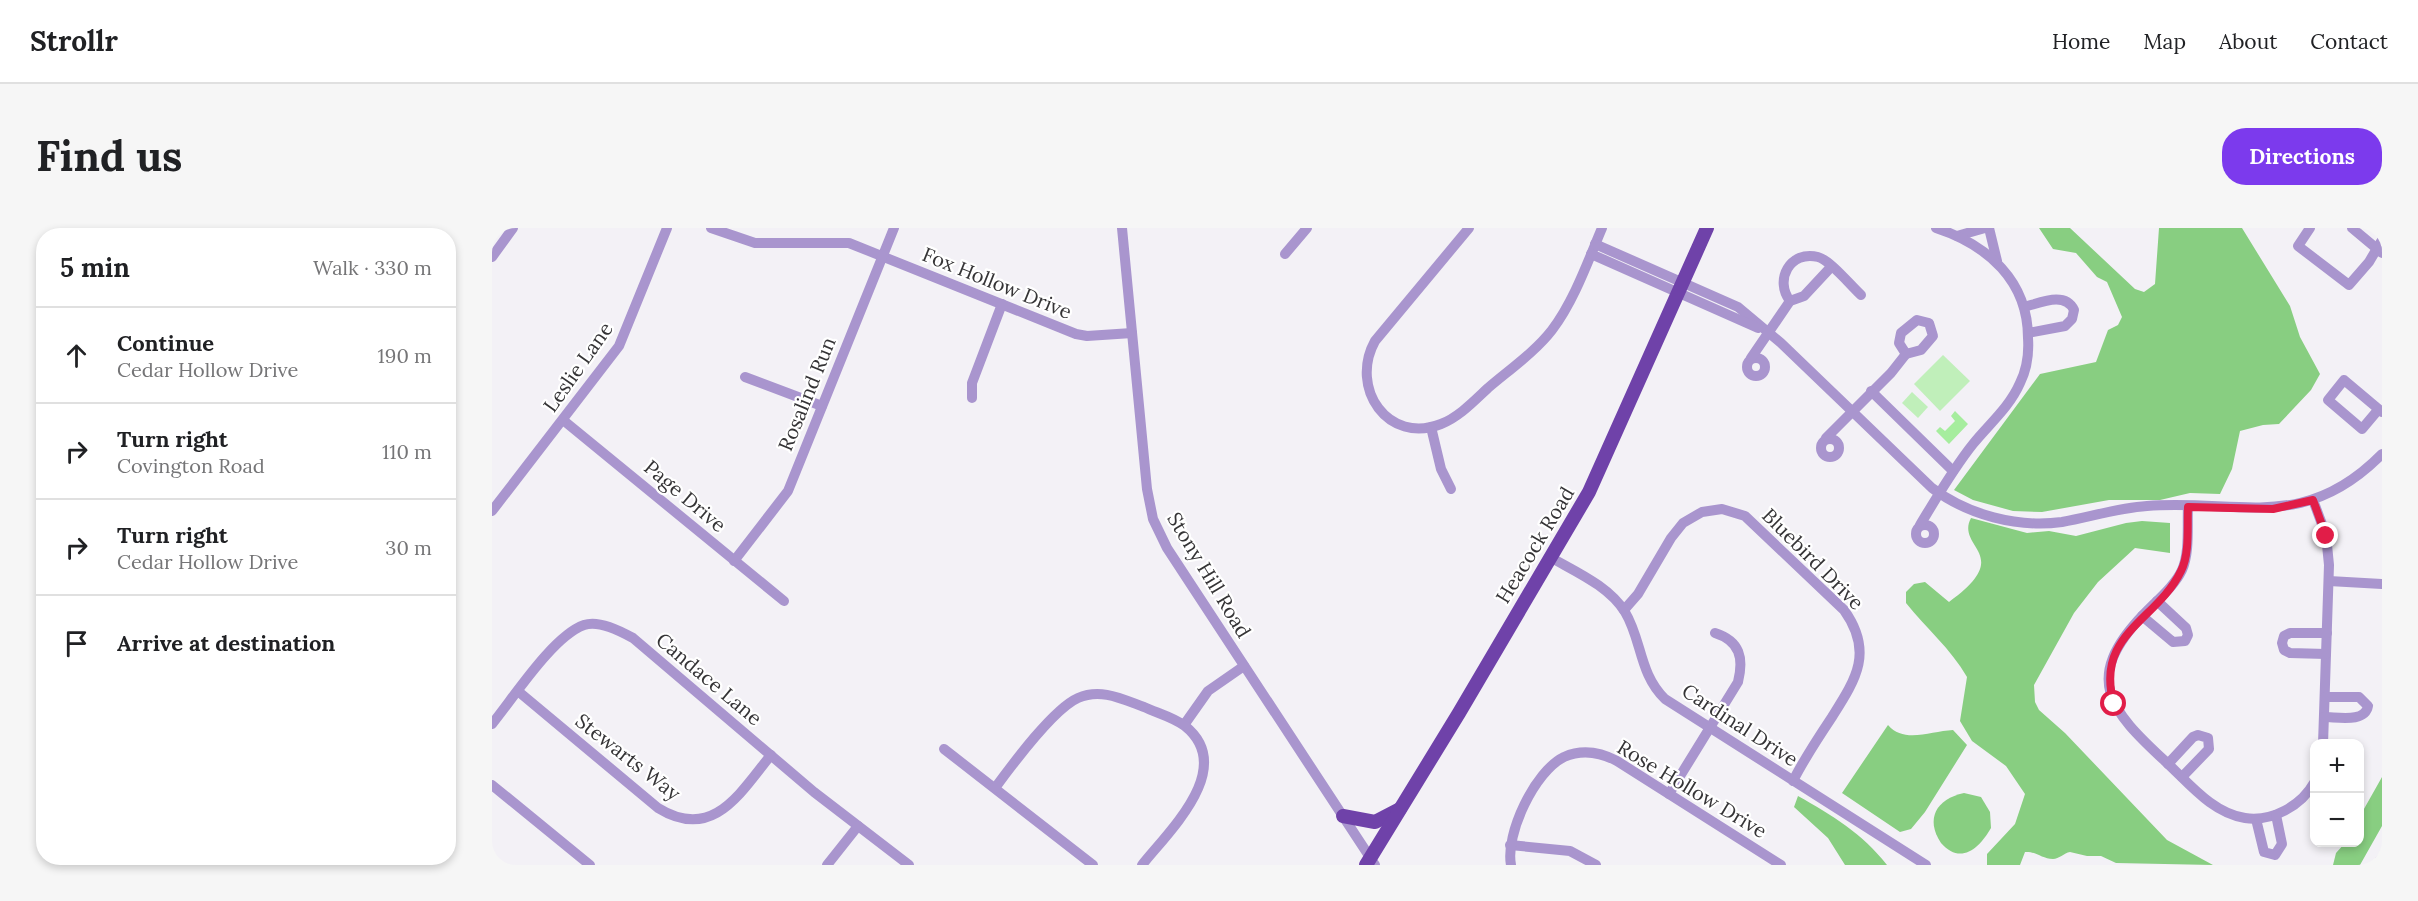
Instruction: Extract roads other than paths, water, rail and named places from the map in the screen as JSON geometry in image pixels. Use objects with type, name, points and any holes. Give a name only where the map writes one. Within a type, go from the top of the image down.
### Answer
[{"type":"main road","name":"Heacock Road","points":[[1370,862],[1597,476],[1707,228]]},
{"type":"main road","points":[[1343,816],[1375,822],[1401,808]]},
{"type":"street","points":[[492,257],[513,228]]},
{"type":"street","name":"Leslie Lane","points":[[492,511],[619,346],[667,228]]},
{"type":"street","name":"Fox Hollow Drive","points":[[711,228],[755,243],[849,243],[1076,333],[1087,336],[1132,333]]},
{"type":"street","name":"Rosalind Run","points":[[734,561],[781,502],[894,228]]},
{"type":"street","name":"Stony Hill Road","points":[[1122,228],[1146,489],[1153,519],[1167,548],[1343,816],[1370,862]]},
{"type":"street","points":[[1285,254],[1307,228]]},
{"type":"street","points":[[1469,228],[1375,341],[1366,367],[1367,385],[1379,409],[1403,425],[1421,429],[1452,419],[1544,340],[1560,318],[1602,228]]},
{"type":"street","points":[[1920,525],[1953,471],[2015,394],[2025,370],[2028,333],[2024,307],[2012,280],[1997,261],[1979,247],[1936,228]]},
{"type":"street","points":[[1957,236],[1987,228],[1997,261]]},
{"type":"street","points":[[2310,228],[2298,246],[2349,285],[2380,246],[2352,228]]},
{"type":"street","points":[[1593,249],[1680,288],[1738,307],[1770,334],[1914,472],[1940,493],[1983,514],[2029,522],[2065,521],[2132,507],[2273,509],[2313,500],[2356,476],[2382,454]]},
{"type":"street","points":[[1790,301],[1782,289],[1782,282],[1794,261],[1818,257],[1861,295]]},
{"type":"street","points":[[1751,358],[1770,334],[1790,301],[1804,296],[1831,267]]},
{"type":"street","points":[[2024,307],[2061,299],[2068,302],[2074,310],[2072,320],[2065,326],[2028,333]]},
{"type":"street","points":[[972,398],[975,372],[1002,304]]},
{"type":"street","points":[[1826,438],[1891,373],[1905,354]]},
{"type":"street","points":[[745,377],[822,406]]},
{"type":"street","points":[[2344,380],[2380,411],[2362,429],[2328,399],[2344,380]]},
{"type":"street","points":[[1871,391],[1953,471]]},
{"type":"street","name":"Page Drive","points":[[563,420],[784,601]]},
{"type":"street","points":[[1431,427],[1442,469],[1451,489]]},
{"type":"street","points":[[2313,500],[2329,550],[2323,739]]},
{"type":"street","points":[[2188,507],[2184,565],[2175,582],[2124,637],[2113,657],[2110,674],[2111,693],[2118,713],[2127,726],[2222,811],[2256,819],[2276,815],[2300,801],[2310,788]]},
{"type":"street","name":"Bluebird Drive","points":[[1624,610],[1638,594],[1683,523],[1702,512],[1722,509],[1745,516],[1844,610],[1853,622],[1859,641],[1857,672],[1792,781]]},
{"type":"street","name":"Cardinal Drive","points":[[1550,557],[1609,593],[1624,610],[1634,632],[1645,672],[1659,693],[1678,708],[1926,865]]},
{"type":"street","points":[[2329,581],[2380,585]]},
{"type":"street","points":[[2142,616],[2173,642],[2185,641],[2188,635],[2186,628],[2157,601]]},
{"type":"street","name":"Candace Lane","points":[[492,724],[564,636],[586,624],[615,628],[633,638],[771,755],[909,865]]},
{"type":"street","points":[[1669,794],[1734,691],[1740,669],[1740,658],[1733,642],[1727,636],[1715,633]]},
{"type":"street","points":[[2326,654],[2290,653],[2284,650],[2282,643],[2284,636],[2290,633],[2327,633]]},
{"type":"street","points":[[1184,725],[1208,691],[1244,666]]},
{"type":"street","name":"Stewarts Way","points":[[519,692],[658,807],[677,817],[698,820],[726,808],[771,755]]},
{"type":"street","points":[[995,788],[1058,712],[1084,696],[1101,693],[1112,696],[1184,725],[1195,737],[1203,757],[1201,786],[1142,865]]},
{"type":"street","points":[[2324,717],[2361,717],[2368,706],[2359,697],[2325,697]]},
{"type":"street","points":[[2168,764],[2193,737],[2198,735],[2208,738],[2209,749],[2182,777]]},
{"type":"street","points":[[944,749],[1093,865]]},
{"type":"street","name":"Rose Hollow Drive","points":[[1511,865],[1510,845],[1517,820],[1543,776],[1558,761],[1573,754],[1589,752],[1610,757],[1781,865]]},
{"type":"street","points":[[492,785],[590,865]]},
{"type":"street","points":[[2256,819],[2264,852],[2275,855],[2282,844],[2276,815]]},
{"type":"street","points":[[827,865],[858,826]]},
{"type":"street","points":[[1510,845],[1570,851],[1596,865]]}]
